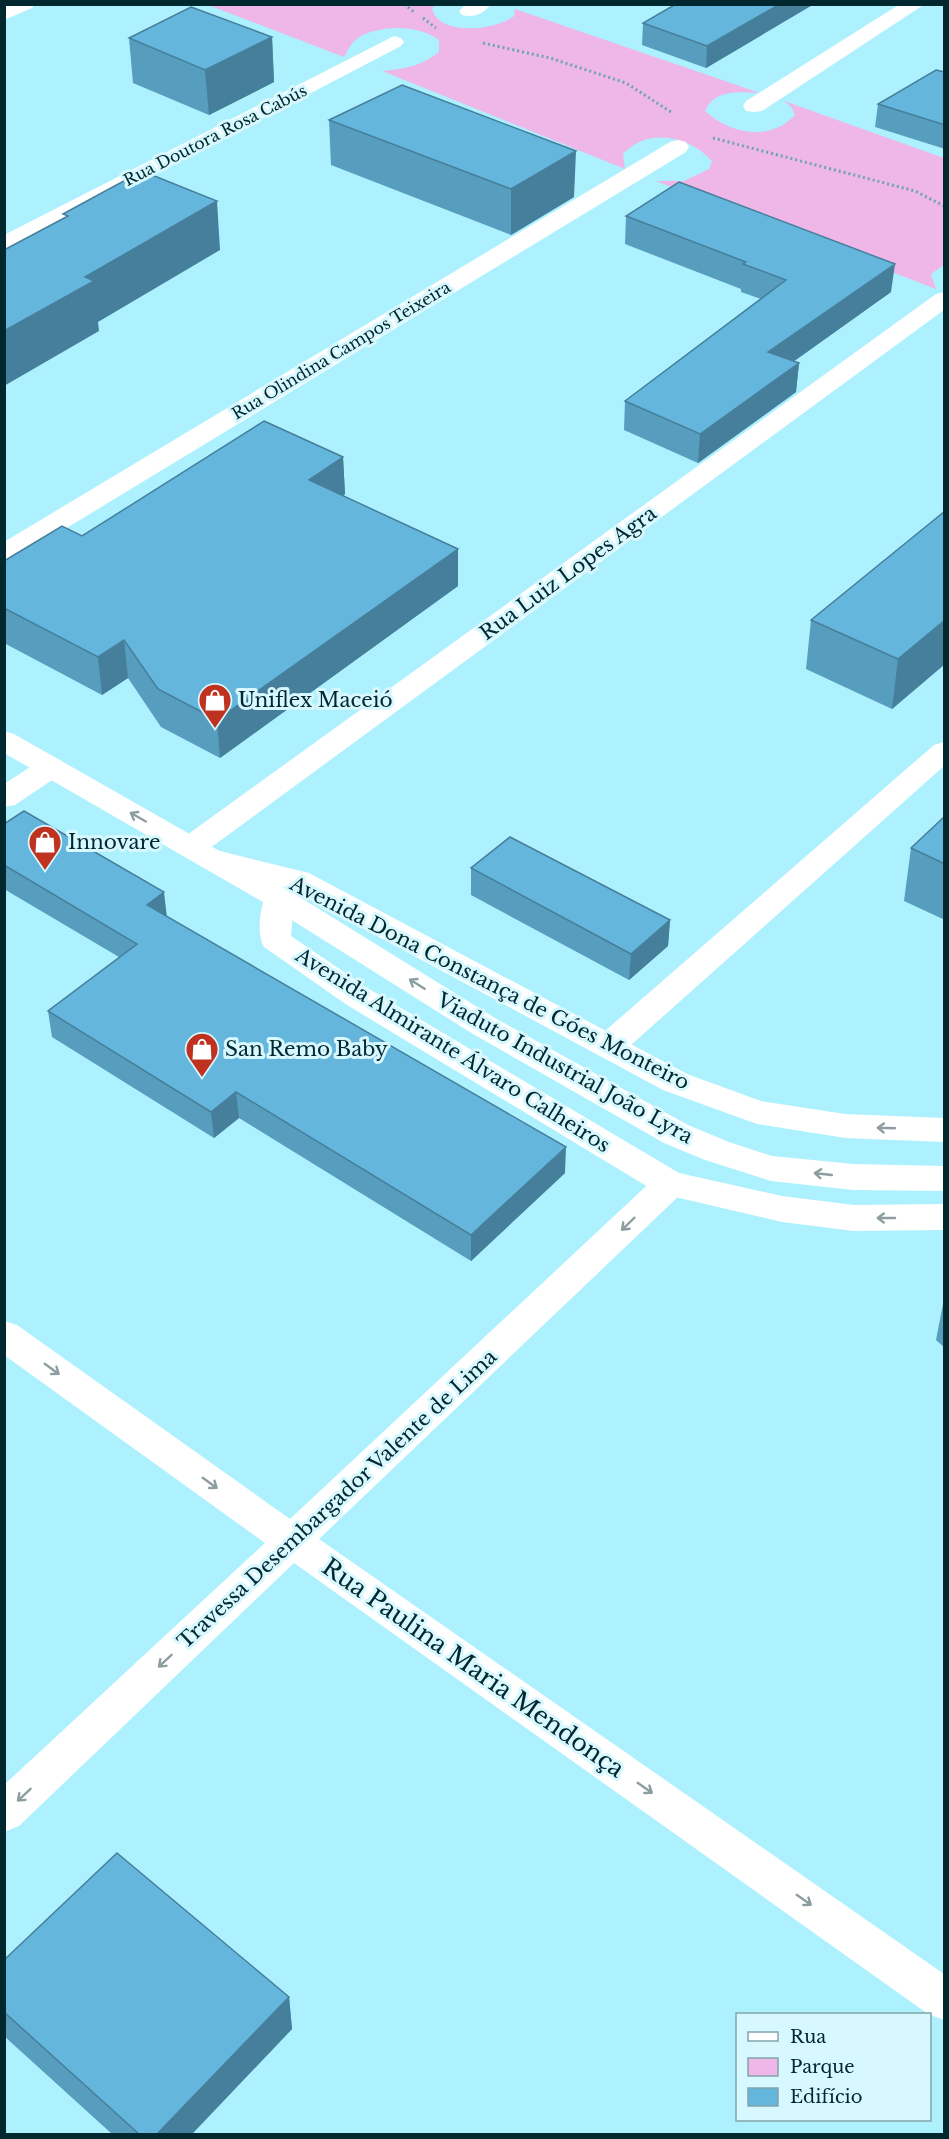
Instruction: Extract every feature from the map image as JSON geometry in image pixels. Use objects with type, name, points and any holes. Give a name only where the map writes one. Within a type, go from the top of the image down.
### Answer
[{"type":"street","points":[[4,14],[25,4]]},
{"type":"street","points":[[754,106],[915,4]]},
{"type":"street","name":"Rua Doutora Rosa Cabús","points":[[4,244],[394,42]]},
{"type":"street","name":"Rua Olindina Campos Teixeira","points":[[4,554],[678,147]]},
{"type":"street","name":"Rua Luiz Lopes Agra","points":[[201,853],[945,298]]},
{"type":"street","points":[[4,740],[279,898]]},
{"type":"street","points":[[610,1045],[945,751]]},
{"type":"street","points":[[4,798],[51,767]]},
{"type":"street","name":"Avenida Dona Constança de Góes Monteiro","points":[[201,853],[298,880],[610,1045],[675,1082],[757,1112],[845,1126],[945,1130]]},
{"type":"street","name":"Viaduto Industrial João Lyra","points":[[279,898],[484,1026],[676,1134],[717,1151],[771,1168],[853,1177],[945,1179]]},
{"type":"street","name":"Avenida Almirante Álvaro Calheiros","points":[[279,898],[275,940],[358,997],[670,1184],[782,1209],[854,1218],[945,1217]]},
{"type":"street","name":"Travessa Desembargador Valente de Lima","points":[[4,1813],[670,1184]]},
{"type":"street","name":"Rua Paulina Maria Mendonça","points":[[4,1335],[291,1540],[945,1999]]},
{"type":"path","points":[[394,42],[438,29],[404,4]]},
{"type":"path","points":[[481,43],[550,58],[626,83],[703,135],[915,191],[945,206]]},
{"type":"path","points":[[678,147],[703,135]]},
{"type":"green space","points":[[208,5],[435,5],[432,9],[437,18],[446,24],[469,28],[495,25],[506,21],[514,16],[515,9],[760,93],[728,93],[709,104],[705,111],[726,125],[750,132],[774,129],[785,124],[795,115],[792,108],[784,101],[944,158],[944,265],[931,274],[936,289],[656,181],[684,181],[709,169],[712,161],[688,143],[669,138],[639,142],[623,153],[625,169],[382,71],[412,66],[426,61],[439,52],[439,40],[421,31],[400,28],[367,33],[352,44],[344,57]]},
{"type":"building","points":[[676,4],[780,4],[707,46],[643,23]]},
{"type":"building","points":[[191,7],[272,37],[205,70],[129,38]]},
{"type":"building","points":[[936,70],[945,72],[945,125],[878,104]]},
{"type":"building","points":[[402,85],[576,151],[511,189],[329,120]]},
{"type":"building","points":[[142,171],[217,201],[85,277],[94,281],[4,331],[4,250],[68,216],[63,214]]},
{"type":"building","points":[[679,182],[895,264],[768,352],[799,363],[700,434],[625,401],[786,280],[743,264],[746,262],[626,216]]},
{"type":"building","points":[[264,421],[343,457],[309,480],[458,549],[217,720],[158,689],[124,640],[98,657],[4,608],[4,561],[62,526],[82,536]]},
{"type":"building","points":[[945,511],[945,620],[898,659],[811,620]]},
{"type":"building","points":[[24,811],[164,892],[147,905],[566,1147],[471,1235],[236,1092],[211,1112],[48,1011],[137,944],[4,865],[4,824]]},
{"type":"building","points":[[945,816],[945,864],[911,848]]},
{"type":"building","points":[[510,837],[670,920],[631,954],[471,868]]},
{"type":"building","points":[[117,1853],[289,1997],[157,2134],[139,2134],[4,2012],[4,1960]]},
{"type":"place","name":"Uniflex Maceió","points":[[215,729]]},
{"type":"place","name":"Innovare","points":[[45,871]]},
{"type":"place","name":"San Remo Baby","points":[[202,1078]]}]
